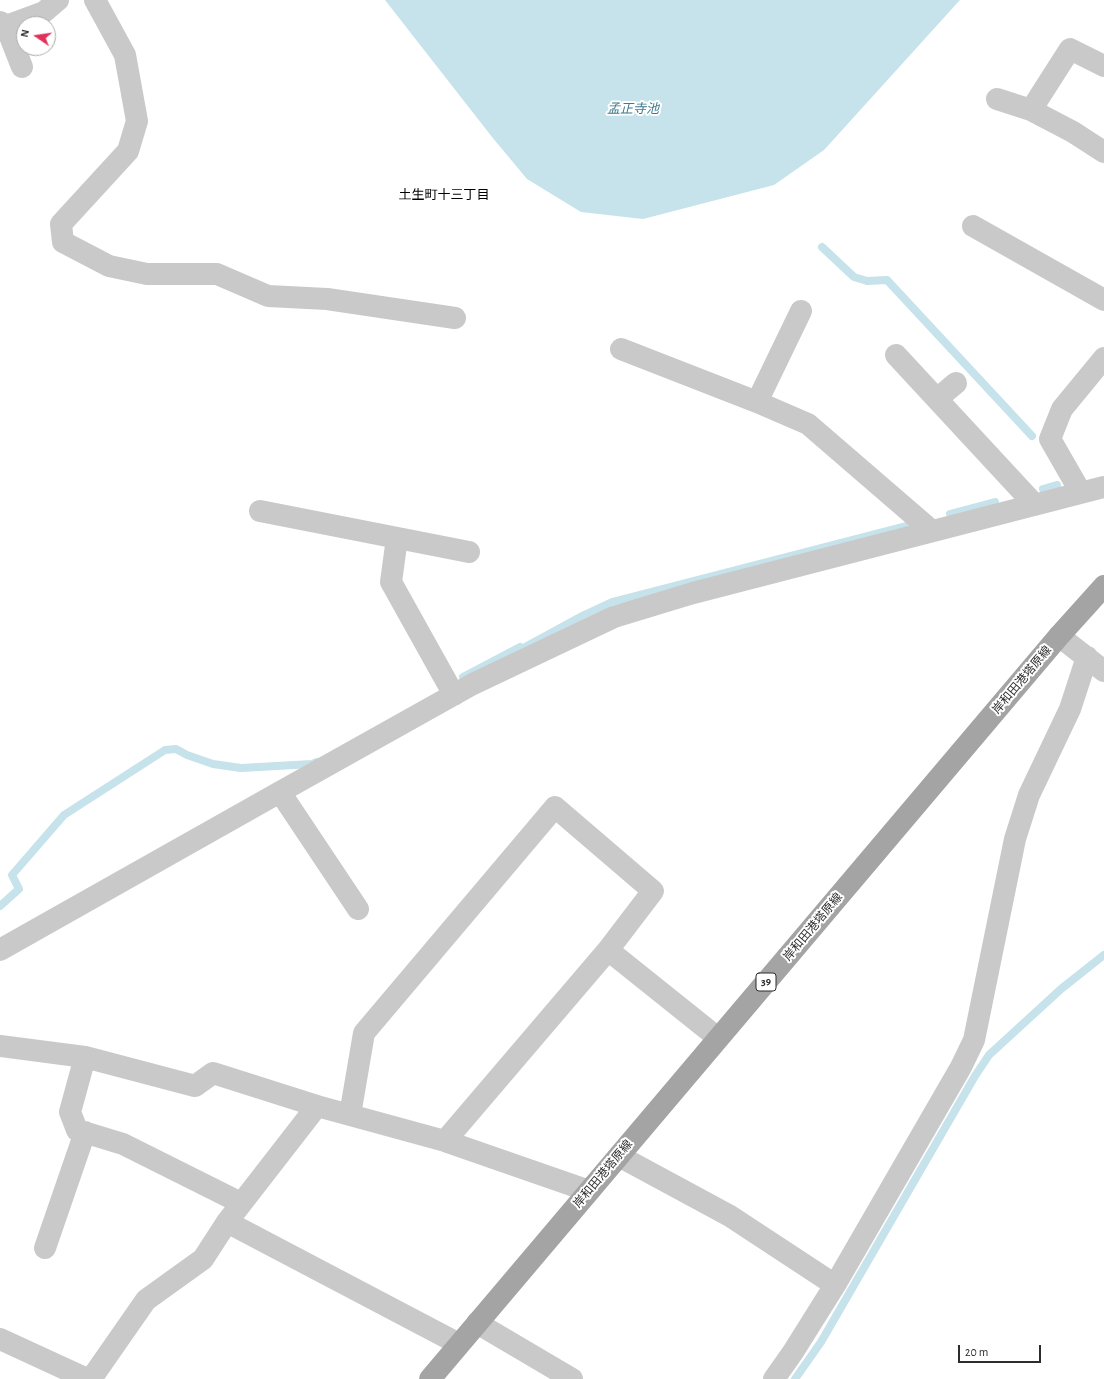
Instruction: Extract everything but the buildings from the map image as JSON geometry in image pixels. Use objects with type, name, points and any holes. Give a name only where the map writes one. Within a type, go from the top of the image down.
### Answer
[{"type":"main road","name":"岸和田港塔原線","points":[[430,1379],[1059,636],[1104,586]]},
{"type":"street","points":[[22,67],[3,24],[44,12],[58,0]]},
{"type":"street","points":[[95,0],[125,55],[137,121],[128,151],[60,224],[63,242],[109,266],[147,274],[217,274],[268,296],[327,299],[455,318]]},
{"type":"street","points":[[1031,110],[1070,49],[1104,66]]},
{"type":"street","points":[[997,99],[1031,110],[1073,132],[1104,152]]},
{"type":"street","points":[[973,226],[1104,300]]},
{"type":"street","points":[[757,402],[801,311]]},
{"type":"street","points":[[621,349],[757,402],[808,424],[932,531]]},
{"type":"street","points":[[896,355],[1035,505]]},
{"type":"street","points":[[1081,493],[1050,439],[1062,409],[1104,358]]},
{"type":"street","points":[[937,399],[956,382]]},
{"type":"street","points":[[0,950],[474,684],[614,617],[693,592],[1104,487]]},
{"type":"street","points":[[260,511],[469,552]]},
{"type":"street","points":[[398,538],[390,582],[454,695]]},
{"type":"street","points":[[1059,636],[1104,670]]},
{"type":"street","points":[[774,1379],[793,1352],[835,1285],[961,1067],[974,1040],[1015,839],[1029,795],[1070,710],[1087,657]]},
{"type":"street","points":[[280,792],[358,910]]},
{"type":"street","points":[[350,1114],[364,1033],[555,807],[653,890],[608,950],[445,1141]]},
{"type":"street","points":[[608,950],[718,1038]]},
{"type":"street","points":[[0,1046],[85,1057],[196,1086],[213,1073],[317,1106],[445,1141],[589,1191]]},
{"type":"street","points":[[85,1057],[70,1112],[77,1130],[123,1144],[241,1203]]},
{"type":"street","points":[[91,1379],[146,1300],[203,1259],[241,1203],[317,1106]]},
{"type":"street","points":[[45,1248],[85,1132]]},
{"type":"street","points":[[619,1156],[730,1216],[835,1285]]},
{"type":"street","points":[[227,1222],[459,1344]]},
{"type":"street","points":[[477,1323],[572,1379]]},
{"type":"street","points":[[0,1339],[87,1379]]},
{"type":"water","name":"孟正寺池","points":[[385,0],[960,0],[824,150],[774,185],[643,219],[581,212],[527,179],[492,137]]},
{"type":"waterway","points":[[822,247],[854,277],[867,281],[887,280],[1032,436]]},
{"type":"waterway","points":[[1043,489],[1057,485]]},
{"type":"waterway","points":[[950,514],[995,502]]},
{"type":"waterway","points":[[580,617],[612,602],[906,526]]},
{"type":"waterway","points":[[516,652],[584,615]]},
{"type":"waterway","points":[[463,677],[520,647]]},
{"type":"waterway","points":[[0,906],[19,889],[12,875],[64,815],[165,750],[176,749],[187,755],[213,764],[241,768],[312,764],[317,762]]},
{"type":"waterway","points":[[795,1379],[821,1342],[975,1076],[989,1055],[1061,989],[1104,955]]},
{"type":"district","name":"土生町十三丁目","points":[[444,195]]}]
